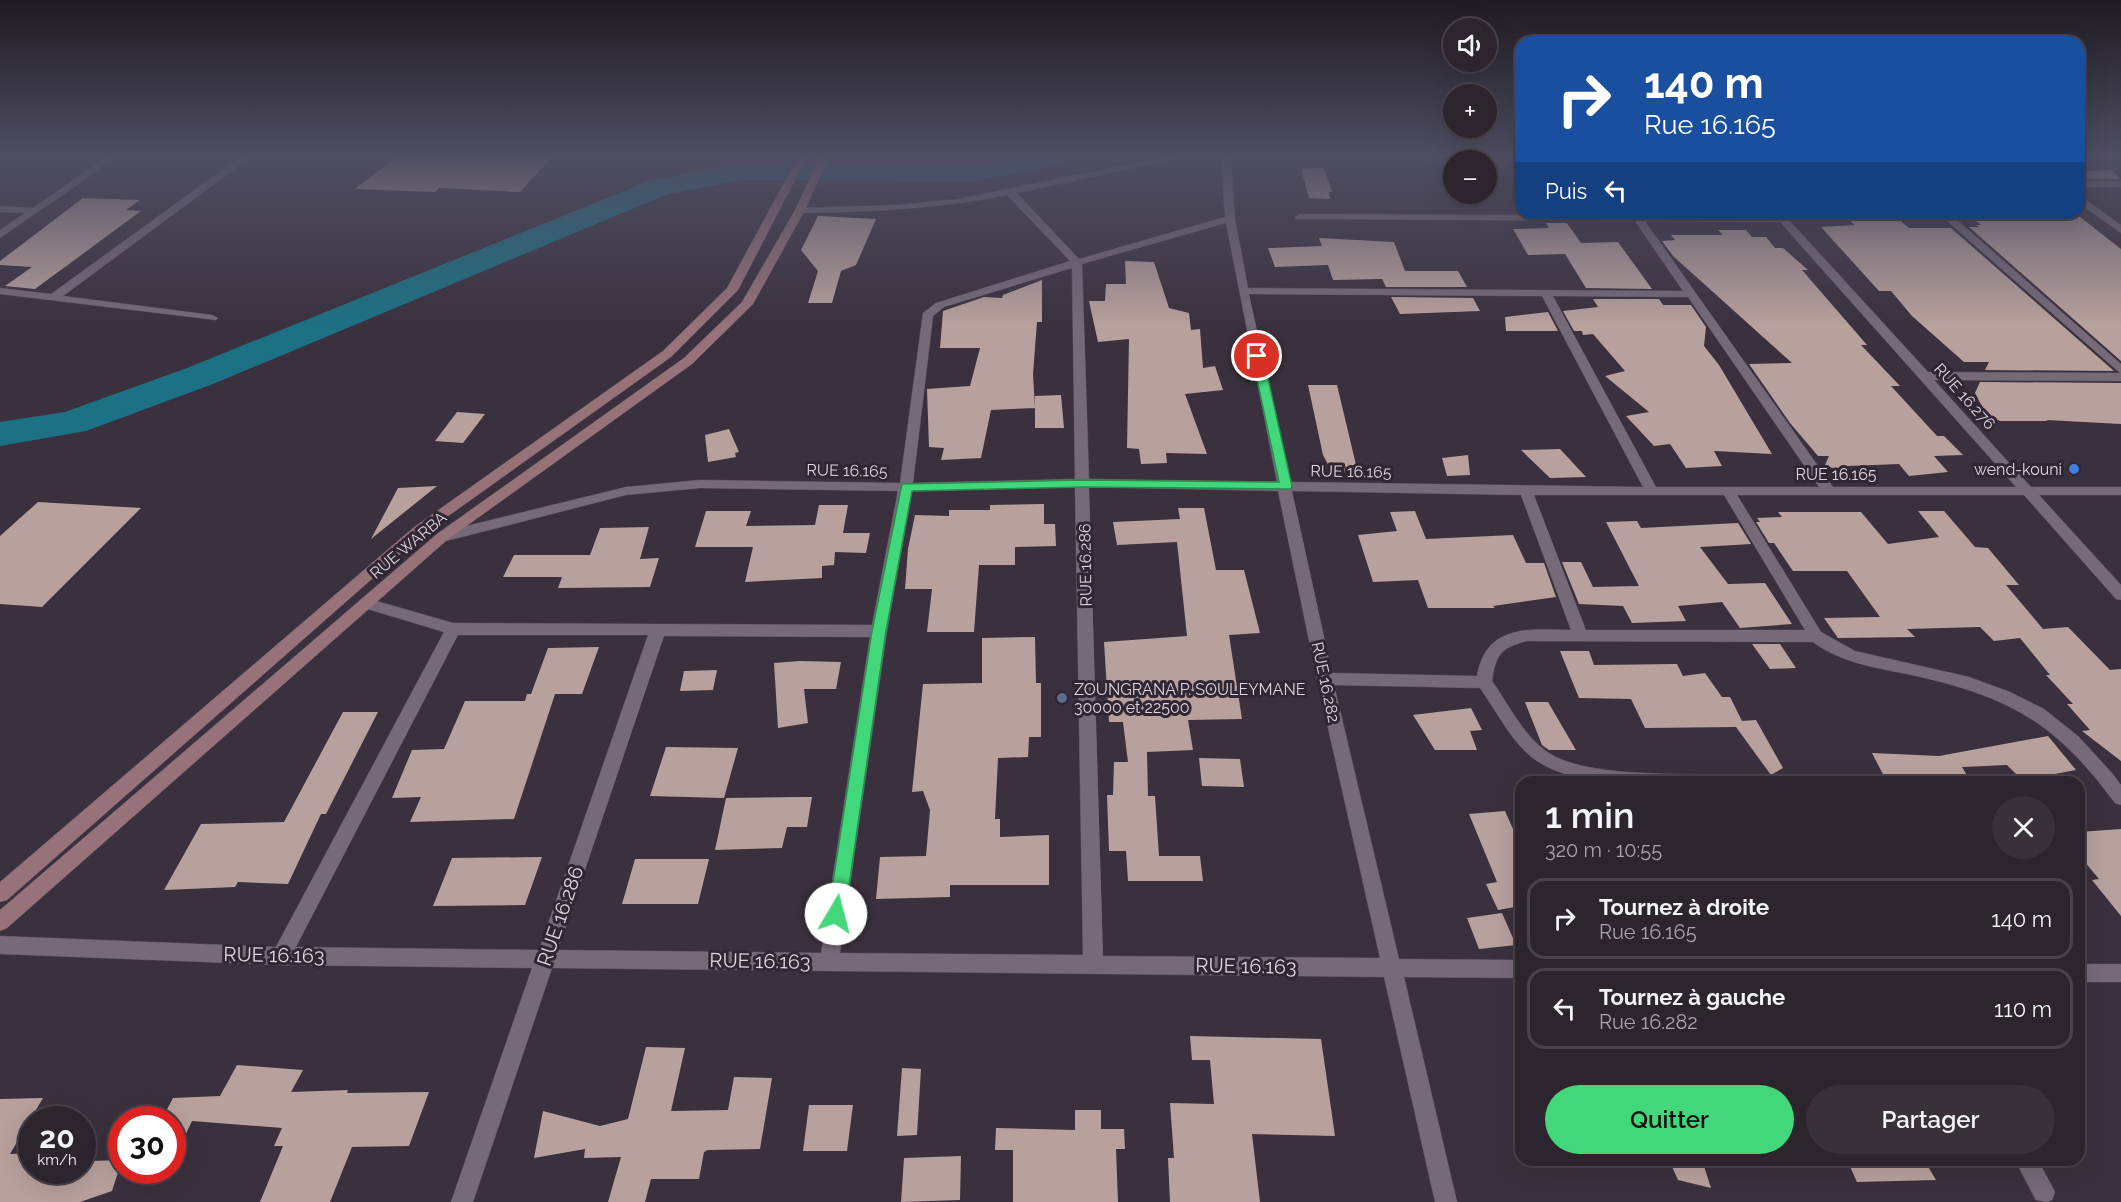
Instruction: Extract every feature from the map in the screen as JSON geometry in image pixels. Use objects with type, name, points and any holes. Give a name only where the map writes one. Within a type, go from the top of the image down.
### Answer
[{"type":"main road","points":[[0,894],[418,531],[668,354],[732,290],[774,213]]},
{"type":"main road","name":"RUE WARBA","points":[[0,922],[442,537],[688,361],[747,304],[798,213]]},
{"type":"street","points":[[0,235],[32,213]]},
{"type":"street","points":[[53,298],[171,213]]},
{"type":"street","points":[[1030,213],[1077,263]]},
{"type":"street","name":"RUE 16.282","points":[[1230,213],[1243,291],[1325,679],[1446,1202]]},
{"type":"street","points":[[2099,213],[2121,230]]},
{"type":"street","points":[[1300,217],[1515,217]]},
{"type":"street","points":[[829,961],[879,631],[906,487],[927,315],[940,305],[1170,234],[1230,219]]},
{"type":"street","points":[[1638,219],[1829,491]]},
{"type":"street","name":"RUE 16.276","points":[[1791,219],[1925,376],[2121,595]]},
{"type":"street","points":[[1950,219],[2121,370]]},
{"type":"street","name":"RUE 16.286","points":[[1077,263],[1093,964]]},
{"type":"street","points":[[0,291],[212,318]]},
{"type":"street","points":[[1243,291],[1690,294]]},
{"type":"street","points":[[1545,292],[1652,491]]},
{"type":"street","points":[[1925,376],[2121,377]]},
{"type":"street","name":"RUE 16.165","points":[[442,537],[626,491],[700,484],[906,487],[1083,483],[1526,491],[2121,491]]},
{"type":"street","points":[[1526,491],[1581,637]]},
{"type":"street","points":[[1728,491],[1816,636],[1829,647],[1847,654],[1953,679],[2013,700],[2052,723],[2083,751],[2118,790]]},
{"type":"street","points":[[366,603],[453,629],[879,631]]},
{"type":"street","points":[[282,956],[453,629]]},
{"type":"street","name":"RUE 16.286","points":[[462,1202],[658,630]]},
{"type":"street","points":[[1625,776],[1566,770],[1543,758],[1530,745],[1484,682],[1488,655],[1499,643],[1527,635],[1581,637],[1816,636]]},
{"type":"street","points":[[1325,679],[1484,682]]},
{"type":"street","name":"RUE 16.163","points":[[0,945],[282,956],[1515,969]]},
{"type":"street","points":[[2085,973],[2121,973]]},
{"type":"street","points":[[2029,1166],[2044,1192]]},
{"type":"building","points":[[63,213],[138,213],[35,289],[5,286],[32,267],[0,265],[0,261]]},
{"type":"building","points":[[818,216],[876,219],[856,265],[841,271],[832,303],[808,303],[818,271],[801,250]]},
{"type":"building","points":[[1848,219],[1898,219],[1909,228],[1951,228],[2114,371],[1985,370],[1989,362],[1964,362],[1912,316],[1891,291],[1879,291],[1821,227],[1855,225]]},
{"type":"building","points":[[1974,219],[2083,219],[2121,249],[2121,361],[1969,227],[1981,225]]},
{"type":"building","points":[[1546,223],[1567,223],[1581,243],[1618,242],[1652,289],[1586,288],[1565,254],[1528,255],[1513,229],[1549,228]]},
{"type":"building","points":[[1718,230],[1746,230],[1752,237],[1766,237],[1775,248],[1783,248],[1808,270],[1802,270],[1867,345],[1861,345],[1900,386],[1891,386],[1937,436],[1944,436],[1963,455],[1934,456],[1948,472],[1909,476],[1899,464],[1848,466],[1840,471],[1825,465],[1829,456],[1818,456],[1790,423],[1749,364],[1792,363],[1673,256],[1662,241],[1675,240],[1671,235],[1723,235]]},
{"type":"building","points":[[1319,238],[1394,242],[1405,271],[1458,271],[1467,287],[1386,287],[1382,279],[1333,280],[1328,265],[1275,267],[1268,248],[1322,246]]},
{"type":"building","points":[[1125,261],[1154,262],[1169,308],[1189,313],[1191,330],[1200,329],[1203,368],[1215,366],[1223,390],[1185,394],[1207,454],[1166,453],[1167,463],[1141,464],[1139,449],[1127,448],[1129,339],[1098,342],[1089,301],[1105,301],[1106,284],[1126,284]]},
{"type":"building","points":[[1042,280],[1042,322],[1037,322],[1033,374],[1035,408],[991,410],[981,458],[941,460],[944,448],[929,447],[927,389],[970,386],[980,348],[940,348],[943,311],[984,297],[1002,298],[1003,295]]},
{"type":"building","points":[[1391,297],[1473,298],[1480,311],[1400,314]]},
{"type":"building","points":[[1593,299],[1659,299],[1663,305],[1691,305],[1706,327],[1704,346],[1719,365],[1772,454],[1714,451],[1722,466],[1686,468],[1670,444],[1654,446],[1626,416],[1649,412],[1605,376],[1625,371],[1593,334],[1583,335],[1582,331],[1574,331],[1563,311],[1598,307]]},
{"type":"building","points":[[1548,312],[1558,331],[1506,331],[1505,317]]},
{"type":"building","points":[[1980,382],[2121,383],[2121,424],[2046,420],[2048,421],[2000,421],[1986,414],[1975,393]]},
{"type":"building","points":[[1308,385],[1337,385],[1357,469],[1333,474],[1323,455]]},
{"type":"building","points":[[1061,395],[1064,428],[1035,428],[1035,396]]},
{"type":"building","points":[[457,412],[485,414],[463,443],[435,441]]},
{"type":"building","points":[[729,429],[739,452],[735,453],[736,457],[708,462],[705,435]]},
{"type":"building","points":[[1560,449],[1586,477],[1550,478],[1521,450]]},
{"type":"building","points":[[1468,455],[1470,475],[1447,476],[1442,458]]},
{"type":"building","points":[[437,486],[371,539],[398,488]]},
{"type":"building","points":[[38,502],[141,508],[42,607],[0,604],[0,536]]},
{"type":"building","points":[[1044,504],[1044,524],[1055,524],[1056,546],[1015,547],[1015,565],[979,565],[974,632],[927,632],[932,589],[905,589],[908,549],[915,515],[949,516],[949,510],[990,510],[990,505]]},
{"type":"building","points":[[819,505],[848,505],[843,533],[870,533],[866,553],[835,552],[834,565],[822,566],[822,578],[745,582],[753,547],[695,547],[706,511],[751,511],[746,526],[815,525]]},
{"type":"building","points":[[1178,508],[1204,508],[1216,570],[1244,570],[1260,633],[1229,635],[1242,719],[1188,720],[1193,750],[1147,752],[1148,796],[1155,796],[1159,856],[1200,856],[1203,881],[1128,881],[1126,851],[1109,851],[1107,795],[1113,795],[1114,762],[1128,762],[1123,722],[1109,722],[1104,642],[1187,636],[1177,542],[1117,545],[1113,522],[1180,519]]},
{"type":"building","points":[[1415,511],[1426,539],[1513,535],[1526,563],[1544,563],[1556,597],[1493,606],[1495,608],[1428,608],[1418,580],[1373,582],[1358,535],[1397,531],[1390,512]]},
{"type":"building","points":[[1918,511],[1944,511],[1975,547],[1988,548],[2019,585],[2006,585],[2043,629],[2068,627],[2110,670],[2121,669],[2121,761],[2082,731],[2090,730],[2067,704],[2073,704],[2046,675],[2050,675],[2020,638],[1994,641],[1980,627],[1907,629],[1915,637],[1838,638],[1824,618],[1880,617],[1847,571],[1793,571],[1774,543],[1769,543],[1756,522],[1760,522],[1757,518],[1782,517],[1778,512],[1861,512],[1888,544],[1939,537]]},
{"type":"building","points":[[1637,521],[1641,528],[1738,523],[1751,544],[1700,547],[1728,584],[1765,583],[1792,624],[1740,628],[1722,602],[1678,606],[1686,621],[1632,623],[1623,606],[1579,604],[1562,562],[1581,562],[1593,587],[1639,586],[1606,522]]},
{"type":"building","points":[[649,527],[640,559],[659,558],[650,587],[558,588],[562,577],[503,577],[514,555],[590,555],[600,528]]},
{"type":"building","points":[[1035,637],[1036,683],[1041,683],[1041,737],[1029,737],[1028,757],[998,758],[995,819],[1000,819],[1000,837],[1049,835],[1049,885],[950,885],[950,897],[876,899],[880,857],[926,856],[930,810],[923,791],[912,792],[923,684],[982,683],[982,638]]},
{"type":"building","points":[[1752,644],[1780,644],[1796,668],[1770,669]]},
{"type":"building","points":[[599,647],[582,694],[555,694],[514,819],[410,822],[421,797],[392,798],[412,750],[444,749],[465,701],[525,701],[527,694],[531,694],[548,648]]},
{"type":"building","points":[[1560,651],[1589,651],[1594,665],[1677,664],[1683,676],[1705,673],[1722,697],[1730,697],[1742,721],[1756,720],[1783,768],[1771,775],[1736,727],[1645,728],[1631,699],[1579,698]]},
{"type":"building","points":[[841,662],[836,689],[804,689],[808,723],[778,728],[774,663]]},
{"type":"building","points":[[717,670],[713,690],[680,691],[684,671]]},
{"type":"building","points":[[1525,702],[1548,702],[1576,750],[1549,750],[1542,745]]},
{"type":"building","points":[[1471,708],[1482,730],[1470,731],[1477,750],[1435,750],[1413,715]]},
{"type":"building","points":[[343,712],[378,712],[326,814],[321,814],[288,884],[238,882],[235,887],[164,890],[201,824],[284,822]]},
{"type":"building","points":[[2048,736],[2076,770],[2044,776],[2018,776],[2007,765],[1962,767],[1967,776],[1884,776],[1872,753],[1939,756]]},
{"type":"building","points":[[666,747],[738,748],[724,798],[650,796]]},
{"type":"building","points":[[1199,758],[1240,759],[1244,787],[1202,786]]},
{"type":"building","points":[[812,797],[807,827],[787,827],[782,848],[715,850],[726,798]]},
{"type":"building","points":[[1505,811],[1515,834],[1515,907],[1498,910],[1486,884],[1497,882],[1469,814]]},
{"type":"building","points":[[2121,829],[2121,916],[2092,880],[2099,879],[2085,862],[2085,832]]},
{"type":"building","points":[[542,857],[525,905],[433,906],[452,858]]},
{"type":"building","points":[[635,859],[709,859],[698,904],[622,904]]},
{"type":"building","points":[[1502,913],[1515,945],[1479,949],[1467,918]]},
{"type":"building","points":[[1190,1036],[1321,1039],[1335,1136],[1252,1134],[1260,1202],[1170,1202],[1168,1158],[1174,1158],[1170,1103],[1214,1104],[1210,1060],[1192,1060]]},
{"type":"building","points":[[646,1047],[685,1048],[671,1111],[728,1110],[734,1077],[772,1078],[760,1149],[708,1150],[704,1152],[699,1179],[651,1179],[645,1202],[608,1202],[621,1157],[584,1158],[585,1149],[534,1158],[543,1111],[600,1126],[628,1119]]},
{"type":"building","points":[[237,1065],[303,1070],[291,1092],[348,1090],[347,1093],[429,1092],[409,1146],[352,1147],[330,1202],[260,1202],[283,1146],[274,1146],[282,1128],[192,1121],[186,1134],[186,1106],[169,1106],[173,1098],[220,1096]]},
{"type":"building","points":[[902,1068],[921,1069],[917,1135],[897,1136]]},
{"type":"building","points":[[43,1098],[38,1106],[18,1106],[18,1140],[10,1154],[18,1154],[18,1184],[96,1184],[96,1161],[108,1160],[108,1184],[114,1184],[112,1191],[80,1202],[0,1202],[0,1099]]},
{"type":"building","points":[[809,1105],[853,1105],[847,1151],[803,1151]]},
{"type":"building","points":[[1075,1110],[1101,1110],[1101,1129],[1124,1129],[1125,1149],[1116,1149],[1118,1202],[1013,1202],[1013,1150],[995,1150],[996,1128],[1075,1130]]},
{"type":"building","points":[[961,1156],[960,1200],[901,1202],[904,1158]]},
{"type":"building","points":[[1672,1166],[1704,1166],[1711,1188],[1678,1180]]},
{"type":"building","points":[[1850,1166],[1928,1166],[1936,1180],[1857,1182]]},
{"type":"waterway","points":[[0,434],[72,423],[200,376],[596,213]]},
{"type":"place","name":"wend-kouni","points":[[2074,469]]},
{"type":"place","name":"ZOUNGRANA P. SOULEYMANE 30000 et 22500","points":[[1062,698]]},
{"type":"route","points":[[836,914],[879,631],[906,487],[1083,483],[1286,486],[1257,356]]}]
